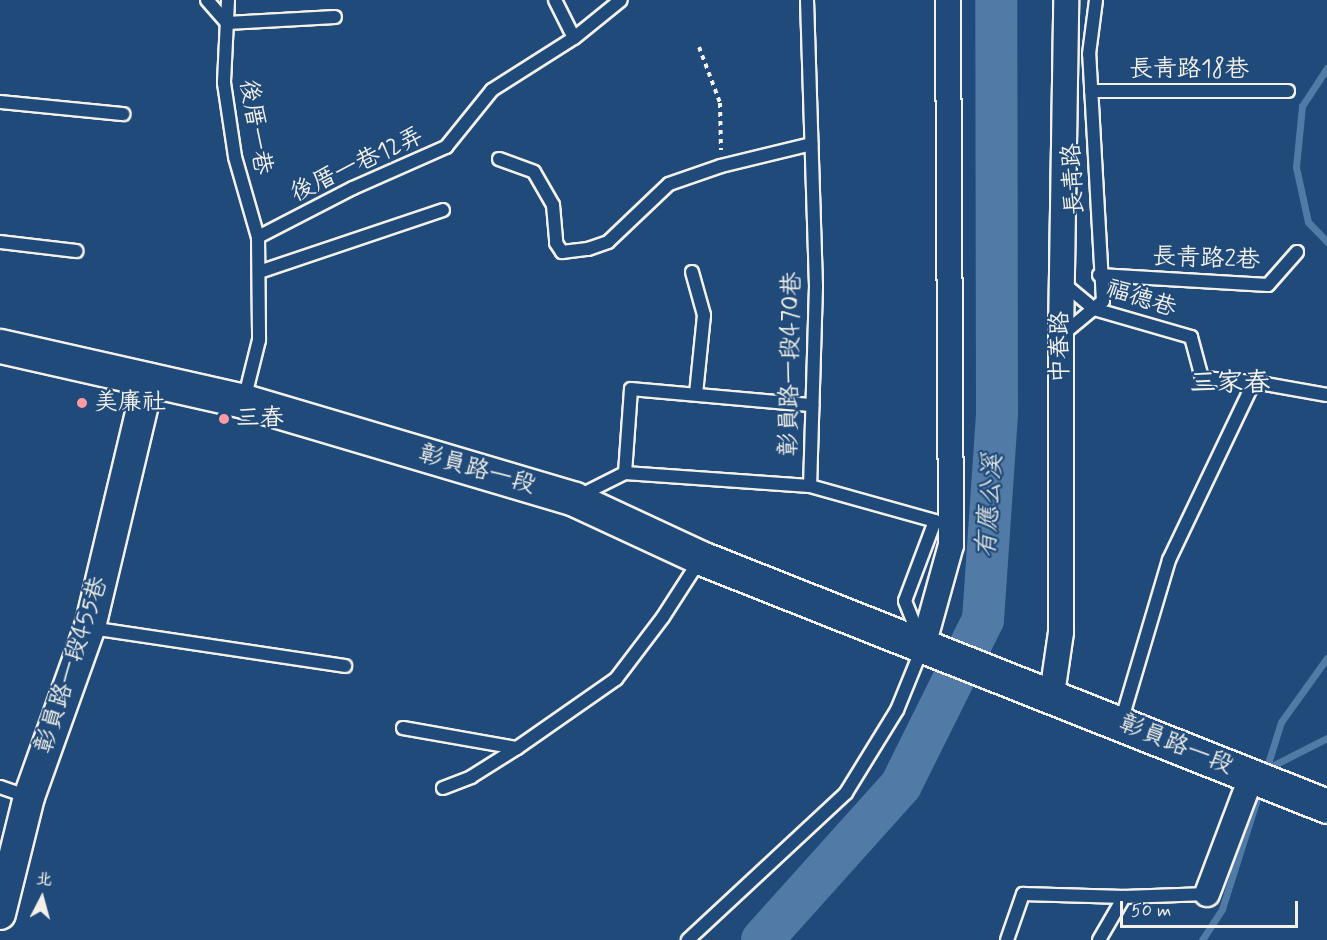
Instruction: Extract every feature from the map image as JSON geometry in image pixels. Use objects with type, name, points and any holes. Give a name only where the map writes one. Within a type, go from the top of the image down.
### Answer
[{"type":"main road","name":"彰員路一段","points":[[0,346],[244,401],[574,499],[702,558],[1121,722],[1327,806]]},
{"type":"street","points":[[930,648],[951,545],[948,0]]},
{"type":"street","name":"中春路","points":[[1038,690],[1060,632],[1065,0]]},
{"type":"street","name":"彰員路一段455巷","points":[[0,914],[29,797],[90,627],[149,379]]},
{"type":"street","points":[[1207,894],[1252,775]]},
{"type":"lane","points":[[207,0],[227,23],[335,17]]},
{"type":"lane","name":"後厝一巷","points":[[228,0],[224,83],[235,157],[258,237],[259,340],[244,401]]},
{"type":"lane","points":[[555,0],[574,38]]},
{"type":"lane","name":"後厝一巷12弄","points":[[258,237],[354,188],[446,147],[492,90],[574,38],[621,0]]},
{"type":"lane","name":"彰員路一段470巷","points":[[625,473],[810,486],[816,286],[807,0]]},
{"type":"lane","name":"長青路","points":[[1094,309],[1103,301],[1089,54],[1096,0]]},
{"type":"lane","name":"長青路18巷","points":[[1091,91],[1288,91]]},
{"type":"lane","points":[[0,102],[123,114]]},
{"type":"lane","points":[[499,159],[534,172],[553,205],[556,243],[562,252],[588,249],[608,243],[669,184],[721,166],[811,144]]},
{"type":"lane","points":[[259,272],[443,210]]},
{"type":"lane","points":[[0,242],[76,251]]},
{"type":"lane","name":"長青路2巷","points":[[1100,275],[1268,285],[1297,252]]},
{"type":"lane","points":[[692,272],[704,315],[696,394]]},
{"type":"lane","name":"福德巷","points":[[1062,282],[1094,309],[1191,337],[1202,378],[1254,382],[1327,395]]},
{"type":"lane","points":[[1061,336],[1094,309]]},
{"type":"lane","points":[[1121,722],[1169,560],[1254,382]]},
{"type":"lane","points":[[574,499],[625,473],[631,389],[812,405]]},
{"type":"lane","points":[[687,940],[846,793],[897,710],[930,648],[905,601],[935,521],[810,486]]},
{"type":"lane","points":[[443,788],[471,777],[616,679],[663,618],[702,558]]},
{"type":"lane","points":[[90,627],[345,666]]},
{"type":"lane","points":[[403,728],[517,748]]},
{"type":"lane","points":[[0,787],[29,797]]},
{"type":"lane","points":[[1007,940],[1023,894],[1124,897],[1207,894]]},
{"type":"lane","points":[[1099,940],[1124,897]]},
{"type":"path","points":[[699,47],[720,103],[721,166]]},
{"type":"waterway","name":"有應公溪","points":[[762,940],[901,785],[983,620],[997,413],[996,0]]},
{"type":"waterway","points":[[1327,68],[1302,106],[1296,167],[1308,222],[1327,242]]},
{"type":"waterway","points":[[1265,773],[1281,722],[1327,658]]},
{"type":"waterway","points":[[1266,769],[1327,738]]},
{"type":"waterway","points":[[1202,940],[1222,909],[1260,789]]},
{"type":"place","name":"美廉社","points":[[82,403]]},
{"type":"place","name":"三春","points":[[224,419]]},
{"type":"district","name":"三家春","points":[[1230,384]]}]
